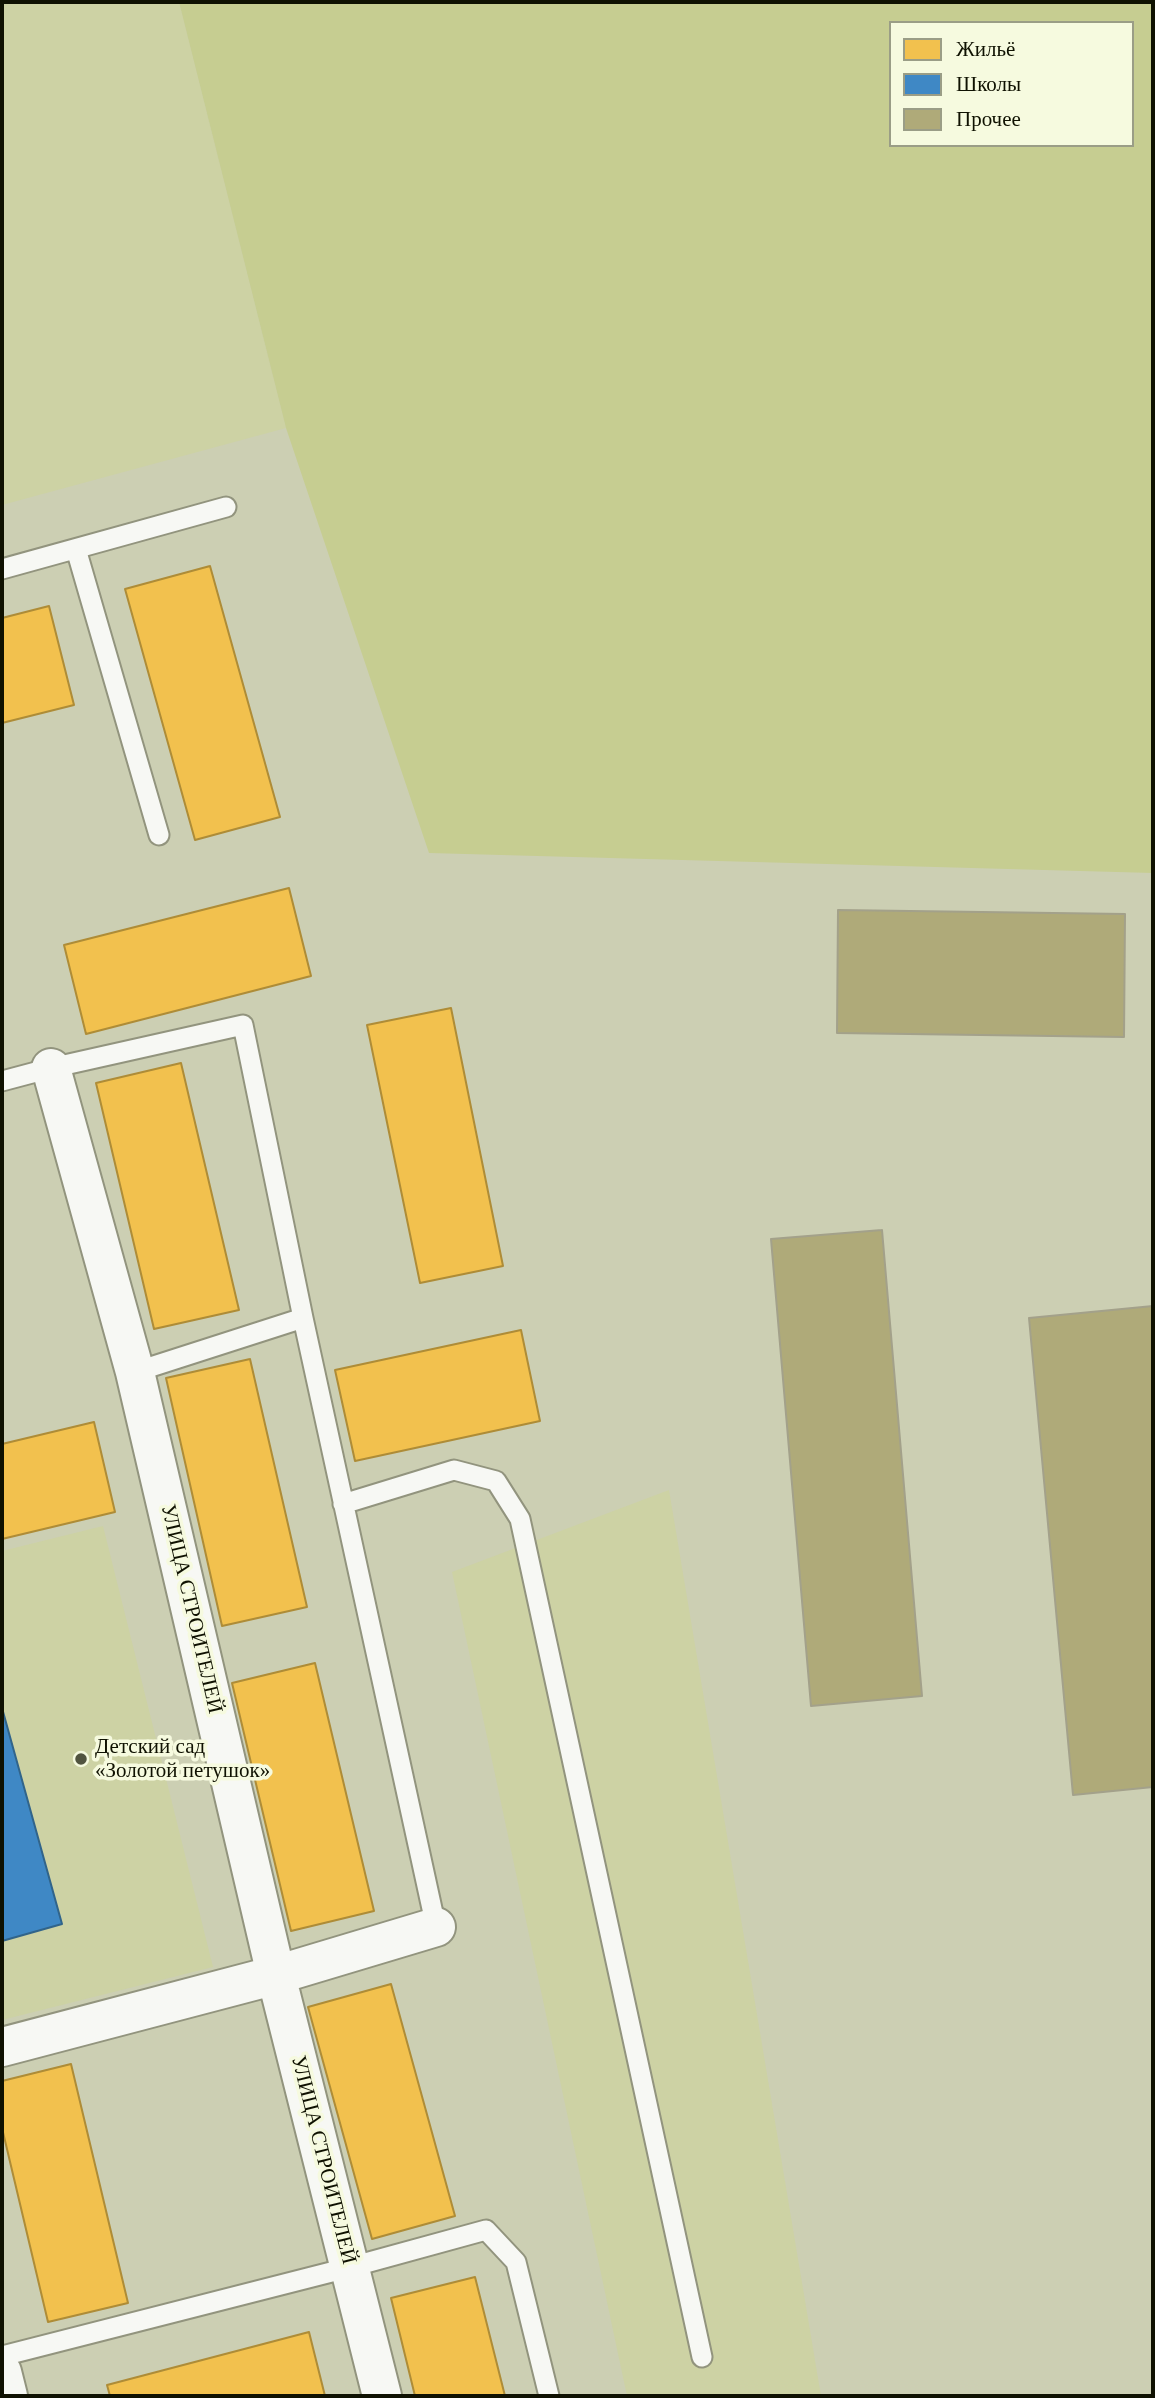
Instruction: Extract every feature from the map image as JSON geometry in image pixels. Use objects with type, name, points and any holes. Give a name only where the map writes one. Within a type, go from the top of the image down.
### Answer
[{"type":"street","name":"УЛИЦА СТРОИТЕЛЕЙ","points":[[51,1068],[135,1372],[276,1975],[382,2396]]},
{"type":"street","points":[[2,2047],[276,1975],[436,1927]]},
{"type":"street","points":[[2,2372],[8,2396]]},
{"type":"lane","points":[[2,569],[226,507]]},
{"type":"lane","points":[[76,548],[159,835]]},
{"type":"lane","points":[[2,1081],[243,1025],[303,1318],[436,1927]]},
{"type":"lane","points":[[135,1372],[303,1318]]},
{"type":"lane","points":[[343,1504],[454,1470],[496,1481],[520,1519],[702,2357]]},
{"type":"lane","points":[[2,2356],[486,2230],[516,2262],[549,2396]]},
{"type":"shaded area","points":[[2,2],[179,2],[286,428],[2,505]]},
{"type":"shaded area","points":[[179,2],[1153,2],[1153,873],[429,853],[286,428]]},
{"type":"shaded area","points":[[669,1490],[821,2396],[627,2396],[452,1572]]},
{"type":"shaded area","name":"Детский сад «Золотой петушок»","points":[[103,1526],[213,1967],[2,2020],[2,1551]]},
{"type":"building: Жильё","points":[[210,566],[280,817],[195,840],[125,589]]},
{"type":"building: Жильё","points":[[49,606],[74,705],[2,723],[2,618]]},
{"type":"building: Жильё","points":[[289,888],[311,976],[86,1034],[64,945]]},
{"type":"building: Жильё","points":[[451,1008],[503,1266],[420,1283],[367,1025]]},
{"type":"building: Жильё","points":[[181,1063],[239,1310],[154,1329],[96,1083]]},
{"type":"building: Жильё","points":[[521,1330],[540,1421],[355,1461],[335,1370]]},
{"type":"building: Жильё","points":[[250,1359],[307,1607],[222,1626],[166,1378]]},
{"type":"building: Жильё","points":[[94,1422],[115,1512],[2,1539],[2,1444]]},
{"type":"building: Жильё","points":[[315,1663],[374,1911],[291,1931],[232,1683]]},
{"type":"building: Жильё","points":[[391,1984],[455,2216],[372,2239],[308,2007]]},
{"type":"building: Жильё","points":[[71,2064],[128,2303],[48,2322],[2,2128],[2,2081]]},
{"type":"building: Жильё","points":[[475,2277],[505,2396],[415,2396],[391,2298]]},
{"type":"building: Жильё","points":[[309,2332],[325,2396],[110,2396],[107,2385]]},
{"type":"building: Школы","points":[[2,1708],[62,1924],[2,1941]]},
{"type":"building: Прочее","points":[[838,910],[1125,914],[1124,1037],[837,1033]]},
{"type":"building: Прочее","points":[[882,1230],[922,1696],[811,1706],[771,1239]]},
{"type":"building: Прочее","points":[[1153,1306],[1153,1787],[1073,1795],[1029,1318]]},
{"type":"place","name":"Детский сад «Золотой петушок»","points":[[81,1759]]}]
